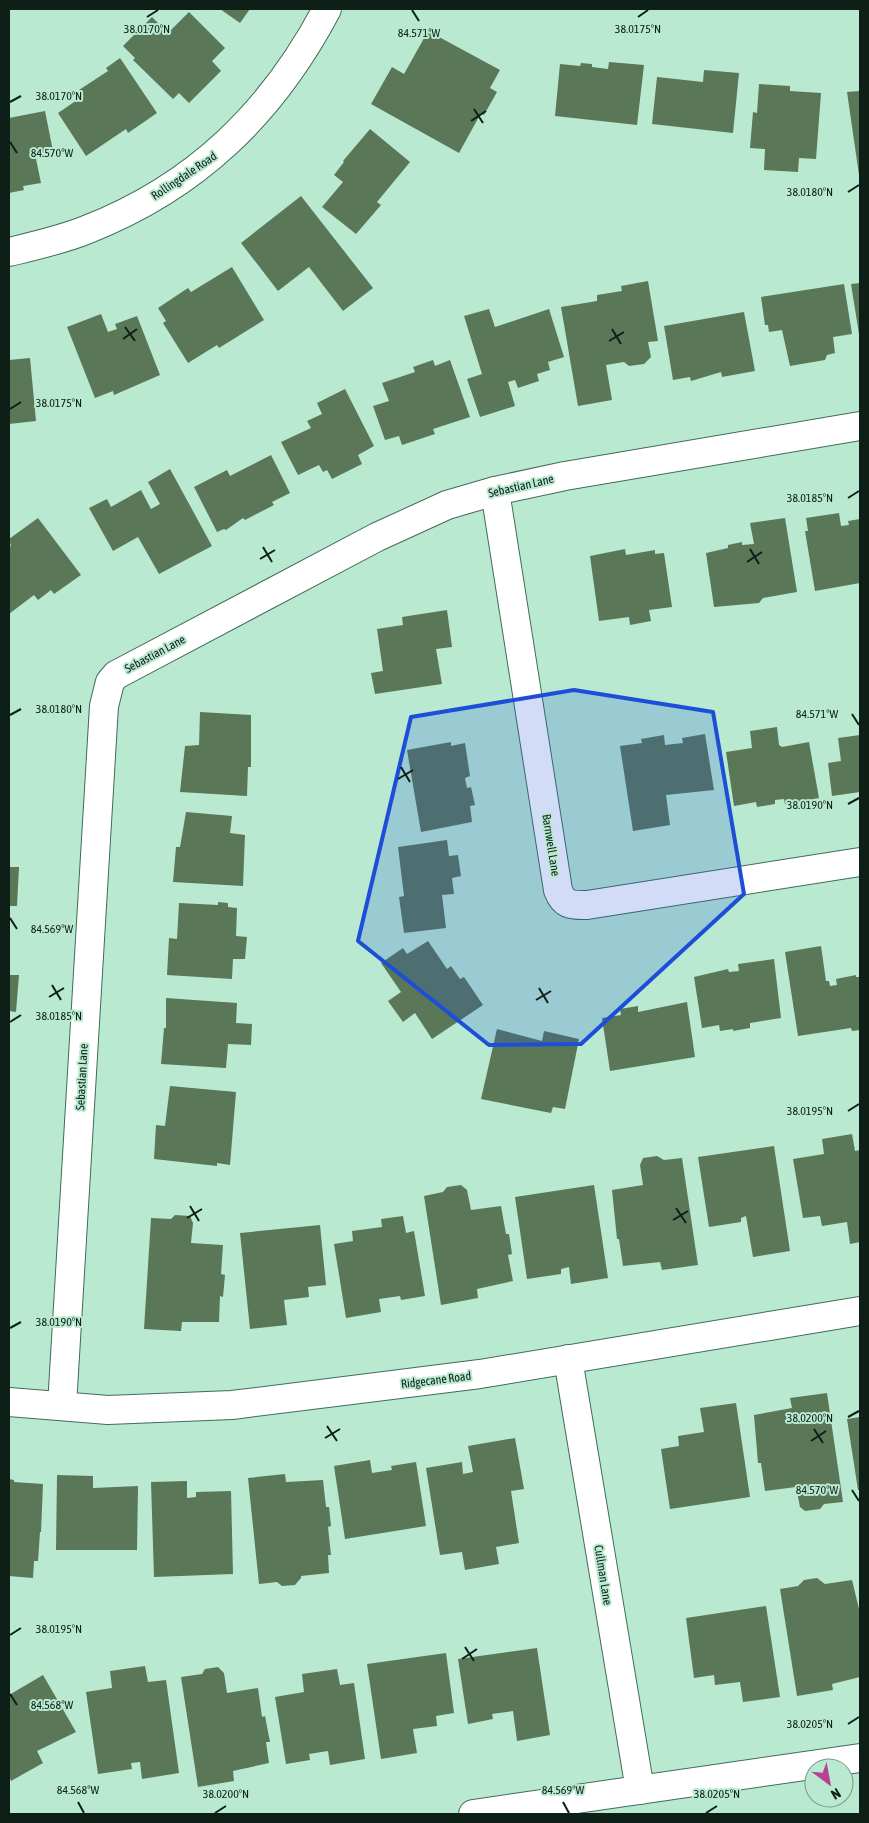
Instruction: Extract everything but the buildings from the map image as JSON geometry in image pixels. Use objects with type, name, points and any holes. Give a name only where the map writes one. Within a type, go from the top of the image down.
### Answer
[{"type":"street","name":"Rollingdale Road","points":[[9,252],[85,230],[122,214],[188,175],[219,152],[244,127],[280,84],[327,9]]},
{"type":"street","name":"Sebastian Lane","points":[[62,1406],[104,706],[110,682],[116,675],[377,537],[447,505],[495,491],[565,476],[860,426]]},
{"type":"street","name":"Barnwell Lane","points":[[495,491],[558,890],[562,899],[570,905],[587,904],[860,862]]},
{"type":"street","name":"Ridgecane Road","points":[[9,1402],[108,1410],[232,1405],[480,1374],[860,1311]]},
{"type":"street","name":"Cullman Lane","points":[[568,1359],[640,1790]]},
{"type":"street","points":[[473,1814],[860,1758]]},
{"type":"highlighted area","points":[[574,690],[713,712],[744,894],[581,1044],[489,1045],[358,941],[411,717]]}]
